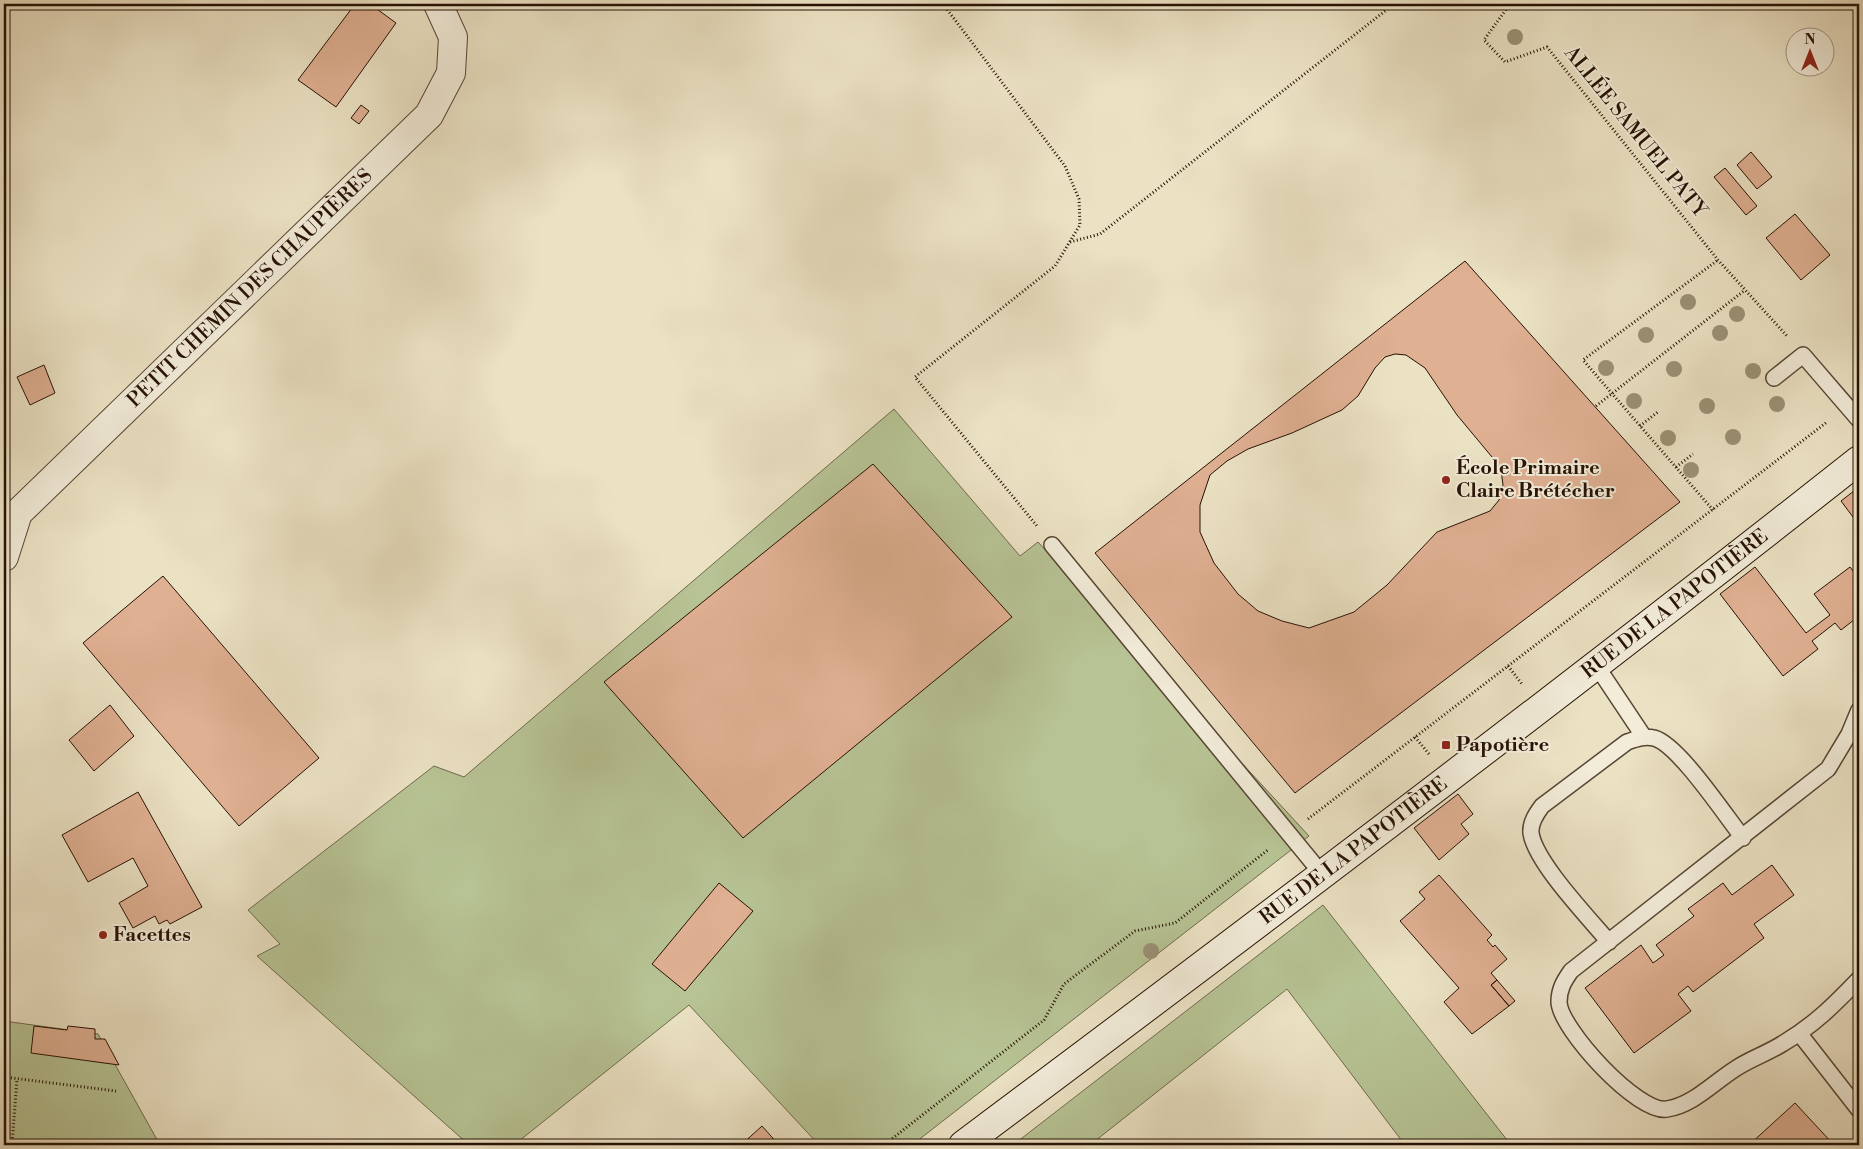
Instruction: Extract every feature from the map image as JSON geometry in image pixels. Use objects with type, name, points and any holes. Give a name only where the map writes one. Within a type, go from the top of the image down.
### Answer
[{"type":"street","name":"PETIT CHEMIN DES CHAUPIÈRES","points":[[4,557],[18,513],[429,115],[451,73],[453,37],[438,4]]},
{"type":"street","name":"RUE DE LA PAPOTIÈRE","points":[[964,1145],[1596,665],[1859,460]]},
{"type":"lane","points":[[1774,378],[1803,355],[1859,420]]},
{"type":"lane","points":[[1052,545],[1322,874]]},
{"type":"lane","points":[[1596,665],[1644,737]]},
{"type":"lane","points":[[1859,710],[1849,734],[1828,770],[1571,971],[1560,990],[1559,1004],[1577,1036],[1615,1082],[1637,1099],[1650,1106],[1664,1110],[1679,1106],[1753,1057],[1780,1046],[1822,1018],[1859,979]]},
{"type":"lane","points":[[1609,942],[1540,857],[1531,833],[1533,818],[1542,806],[1627,742],[1644,737],[1654,738],[1672,748],[1743,838]]},
{"type":"lane","points":[[1799,1033],[1859,1110]]},
{"type":"path","points":[[943,4],[1065,166],[1079,199],[1080,225],[1054,266],[914,377],[1052,545]]},
{"type":"path","points":[[1069,242],[1100,234],[1394,4]]},
{"type":"path","name":"ALLÉE SAMUEL PATY","points":[[1510,4],[1484,40],[1505,62],[1547,47],[1718,260]]},
{"type":"path","points":[[1803,355],[1718,260],[1583,360],[1713,510],[1848,406]]},
{"type":"path","points":[[1596,406],[1745,290]]},
{"type":"path","points":[[1640,426],[1659,411]]},
{"type":"path","points":[[1676,467],[1694,454]]},
{"type":"path","points":[[1508,666],[1525,687]]},
{"type":"path","points":[[1415,738],[1431,758]]},
{"type":"path","points":[[4,1077],[116,1091]]},
{"type":"path","points":[[12,1145],[17,1079]]},
{"type":"green space","points":[[894,409],[1020,556],[1038,542],[1309,836],[912,1145],[819,1145],[689,1005],[514,1145],[469,1145],[257,956],[280,944],[248,910],[434,766],[464,777]]},
{"type":"green space","points":[[1323,905],[1511,1145],[1405,1145],[1287,989],[1090,1145],[1013,1145]]},
{"type":"green space","points":[[4,1021],[98,1034],[160,1145],[4,1145]]},
{"type":"building","points":[[355,4],[370,4],[396,23],[336,107],[298,80]]},
{"type":"building","points":[[361,105],[369,111],[359,124],[351,118]]},
{"type":"building","points":[[1751,152],[1772,177],[1757,189],[1737,165]]},
{"type":"building","points":[[1725,168],[1757,206],[1746,215],[1714,177]]},
{"type":"building","points":[[1795,214],[1830,255],[1801,280],[1766,238]]},
{"type":"building","points":[[1465,261],[1680,502],[1295,793],[1095,553]],"holes":[[[1395,354],[1406,355],[1425,368],[1457,415],[1501,470],[1503,485],[1499,500],[1490,511],[1437,532],[1387,585],[1354,612],[1309,628],[1282,621],[1258,611],[1238,594],[1214,563],[1200,532],[1200,505],[1210,475],[1227,461],[1248,449],[1292,433],[1342,410],[1358,396],[1375,368],[1385,357]]]},
{"type":"building","points":[[44,365],[55,393],[30,405],[17,377]]},
{"type":"building","points":[[873,464],[1012,617],[743,838],[604,682]]},
{"type":"building","points":[[1859,487],[1859,525],[1841,501]]},
{"type":"building","points":[[1755,567],[1806,633],[1830,615],[1814,594],[1850,567],[1859,579],[1859,616],[1841,630],[1835,623],[1812,641],[1818,649],[1783,676],[1720,594]]},
{"type":"building","points":[[163,576],[319,758],[239,826],[83,643]]},
{"type":"building","points":[[110,705],[134,736],[94,771],[69,740]]},
{"type":"building","points":[[138,792],[202,907],[170,924],[167,920],[159,924],[155,916],[133,928],[119,903],[148,886],[133,858],[88,882],[62,835]]},
{"type":"building","points":[[1458,794],[1473,814],[1461,824],[1469,834],[1439,860],[1414,828]]},
{"type":"building","points":[[1772,865],[1794,895],[1754,924],[1764,938],[1693,992],[1688,986],[1678,994],[1691,1011],[1634,1053],[1585,988],[1641,945],[1653,963],[1664,955],[1656,945],[1694,916],[1688,909],[1723,883],[1732,895]]},
{"type":"building","points":[[1439,875],[1492,935],[1487,940],[1493,947],[1495,945],[1507,959],[1491,973],[1497,980],[1491,985],[1509,1006],[1472,1034],[1444,1002],[1459,988],[1400,921],[1425,899],[1419,892]]},
{"type":"building","points":[[719,883],[753,911],[685,991],[652,964]]},
{"type":"building","points":[[1497,980],[1515,1001],[1509,1006],[1491,985]]},
{"type":"building","points":[[34,1026],[67,1030],[68,1026],[95,1029],[95,1039],[105,1039],[119,1065],[31,1053]]},
{"type":"building","points":[[1795,1103],[1834,1145],[1749,1145]]},
{"type":"building","points":[[762,1126],[779,1145],[741,1145]]},
{"type":"place","name":"École Primaire Claire Brétécher","points":[[1446,480]]},
{"type":"place","name":"Papotière","points":[[1446,745]]},
{"type":"place","name":"Facettes","points":[[103,935]]}]
